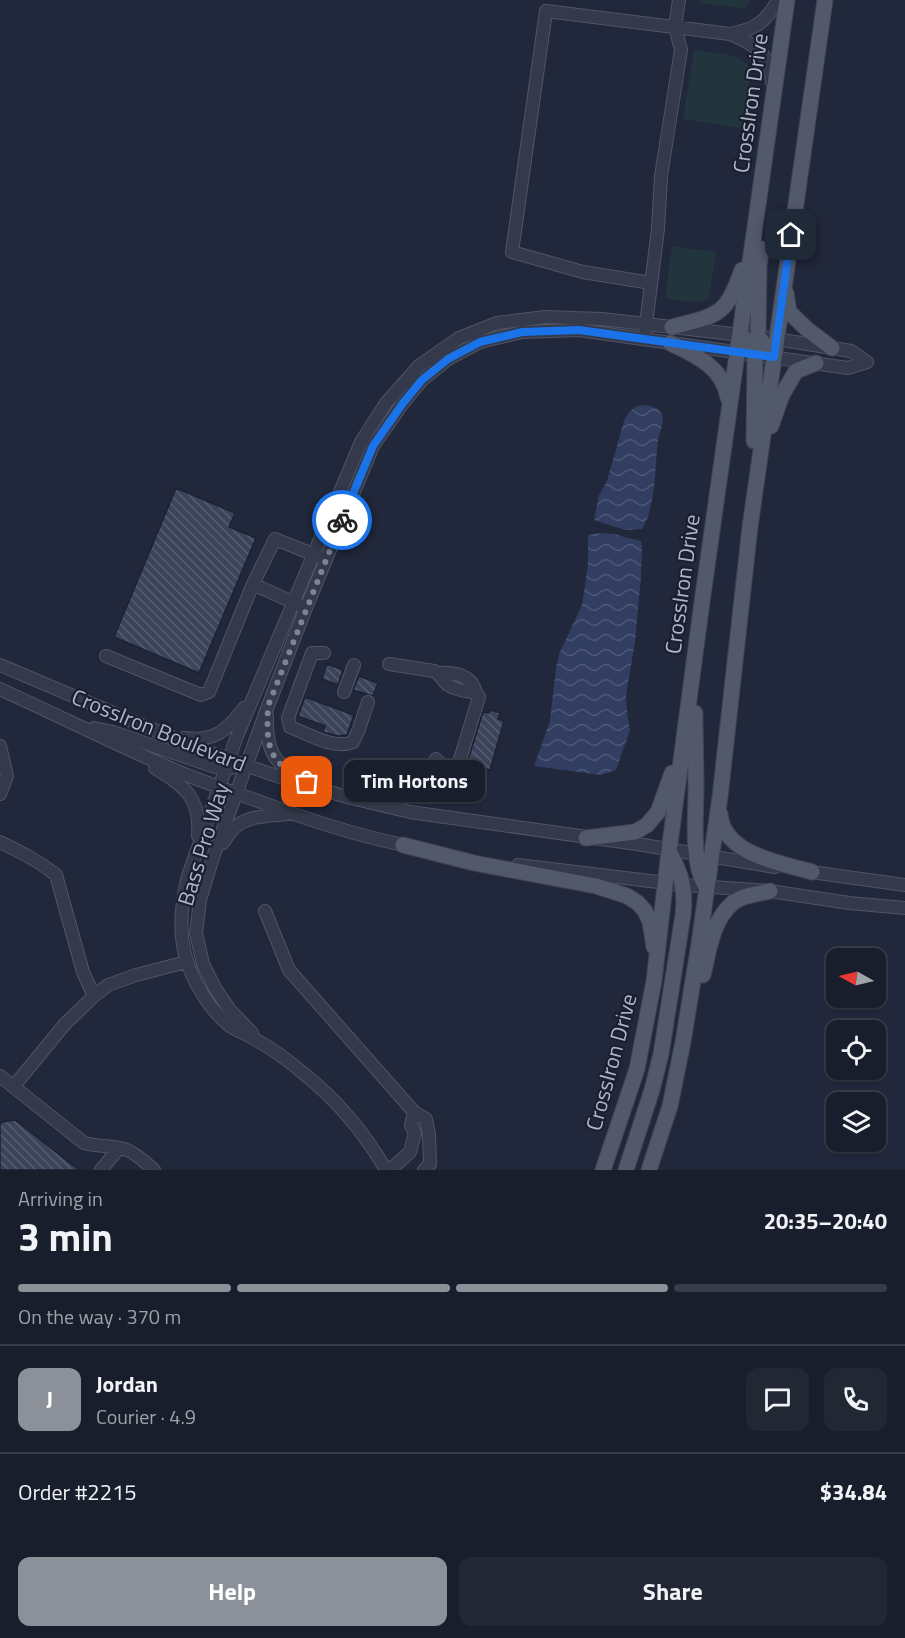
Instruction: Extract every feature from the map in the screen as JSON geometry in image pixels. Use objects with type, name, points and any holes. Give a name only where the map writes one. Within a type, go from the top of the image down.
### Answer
[{"type":"main road","name":"CrossIron Drive","points":[[603,1170],[637,1069],[654,981],[697,641],[787,0]]},
{"type":"main road","points":[[812,872],[754,854],[732,841],[722,827],[720,798],[752,510],[825,0]]},
{"type":"main road","points":[[767,143],[769,188],[759,265],[758,336],[774,357]]},
{"type":"main road","points":[[672,327],[707,317],[727,304],[754,233]]},
{"type":"main road","points":[[784,281],[789,312],[832,348]]},
{"type":"main road","points":[[740,334],[752,346],[755,355],[752,510]]},
{"type":"main road","points":[[670,343],[700,357],[714,370],[722,380],[729,406]]},
{"type":"main road","points":[[760,457],[782,395],[796,371],[816,363]]},
{"type":"main road","points":[[697,641],[695,701],[704,855]]},
{"type":"main road","points":[[586,838],[634,832],[647,825],[658,812],[667,790],[688,711]]},
{"type":"main road","points":[[649,1170],[669,1106],[683,1042],[706,886],[701,877],[704,855],[720,798]]},
{"type":"main road","points":[[403,845],[474,863],[596,886],[627,896],[643,908],[650,922],[654,981]]},
{"type":"main road","points":[[626,1170],[661,1054],[683,915],[685,898],[683,885],[680,872],[669,850]]},
{"type":"main road","points":[[656,1170],[676,1110],[708,951],[717,923],[734,902],[770,891]]},
{"type":"street","points":[[644,339],[661,176],[681,50],[675,27],[679,0]]},
{"type":"street","points":[[730,34],[757,26],[771,12],[778,0]]},
{"type":"street","points":[[651,283],[583,272],[512,252],[546,11],[730,34],[746,40],[756,47],[768,62],[773,99]]},
{"type":"street","name":"Bass Pro Way","points":[[259,1041],[230,1010],[203,964],[196,933],[198,909],[213,856],[268,706],[373,446],[422,380],[448,359],[480,342],[522,332],[579,330],[848,368],[867,362],[851,351],[758,336],[602,319],[545,317],[496,323],[459,338],[419,366],[386,403],[361,442],[237,736],[182,898],[181,933],[186,962],[200,991],[219,1017],[232,1027],[259,1041],[304,1073],[345,1111],[388,1170]]},
{"type":"street","points":[[106,656],[201,694],[209,692],[253,584],[276,539],[326,560]]},
{"type":"street","points":[[253,584],[306,608]]},
{"type":"street","points":[[324,653],[312,653],[288,718],[290,727],[336,745],[348,744],[353,742],[368,702]]},
{"type":"street","name":"CrossIron Boulevard","points":[[0,664],[170,736],[227,764]]},
{"type":"street","points":[[344,692],[354,664]]},
{"type":"street","points":[[389,664],[438,673],[448,685],[455,689],[476,693],[479,697],[458,766],[448,767],[436,759]]},
{"type":"street","name":"CrossIron Boulevard","points":[[0,689],[195,778],[352,833],[492,861],[683,885],[770,891],[849,903],[905,908]]},
{"type":"street","points":[[170,736],[194,740],[213,737],[225,729],[254,695]]},
{"type":"street","points":[[268,706],[268,744],[273,755],[280,765],[321,790]]},
{"type":"street","points":[[76,723],[113,732],[203,763],[246,765]]},
{"type":"street","points":[[0,746],[7,776],[0,794]]},
{"type":"street","points":[[123,747],[171,778],[190,795],[199,819],[196,852]]},
{"type":"street","name":"CrossIron Boulevard","points":[[246,765],[321,790],[410,812],[905,885]]},
{"type":"street","points":[[213,856],[234,828],[245,821],[257,817],[290,813]]},
{"type":"street","points":[[0,842],[26,854],[56,875],[83,972],[94,996]]},
{"type":"street","points":[[265,911],[289,970],[414,1112],[426,1119],[430,1164],[424,1170]]},
{"type":"street","points":[[14,1086],[65,1024],[94,996],[108,986],[136,975],[186,962]]},
{"type":"street","points":[[0,1076],[84,1143],[125,1149],[134,1153],[154,1170]]},
{"type":"street","points":[[388,1170],[410,1152],[415,1133],[411,1125],[414,1112]]},
{"type":"street","points":[[101,1170],[119,1148]]},
{"type":"shaded area","points":[[701,0],[750,0],[745,9],[701,3]]},
{"type":"shaded area","points":[[694,50],[736,57],[748,66],[750,77],[742,129],[683,119]]},
{"type":"shaded area","points":[[672,246],[716,252],[709,298],[700,303],[665,298]]},
{"type":"water","points":[[640,405],[657,409],[663,422],[658,440],[653,498],[648,518],[642,529],[625,530],[594,520],[599,495],[607,481],[624,421],[634,408]]},
{"type":"water","points":[[601,533],[641,541],[642,546],[635,642],[626,695],[630,730],[616,770],[601,775],[534,766],[550,721],[559,654],[582,605],[588,565],[588,535]]},
{"type":"building","points":[[176,488],[235,513],[229,527],[256,538],[199,673],[114,637]]},
{"type":"building","points":[[327,664],[343,670],[338,685],[322,679]]},
{"type":"building","points":[[359,676],[378,683],[373,696],[353,690]]},
{"type":"building","points":[[305,697],[354,715],[347,735],[338,736],[323,732],[325,726],[298,716]]},
{"type":"building","points":[[490,710],[500,713],[498,719],[504,721],[490,770],[467,763],[483,712],[489,713]]},
{"type":"building","points":[[15,1120],[79,1170],[0,1170],[0,1125],[2,1122]]},
{"type":"way so far","points":[[307,782],[280,765],[273,755],[268,744],[268,706],[342,520]]},
{"type":"place","name":"Tim Hortons","points":[[307,782]]},
{"type":"route","points":[[342,520],[373,446],[403,403],[422,380],[448,359],[480,342],[522,332],[579,330],[774,357],[791,235]]}]
